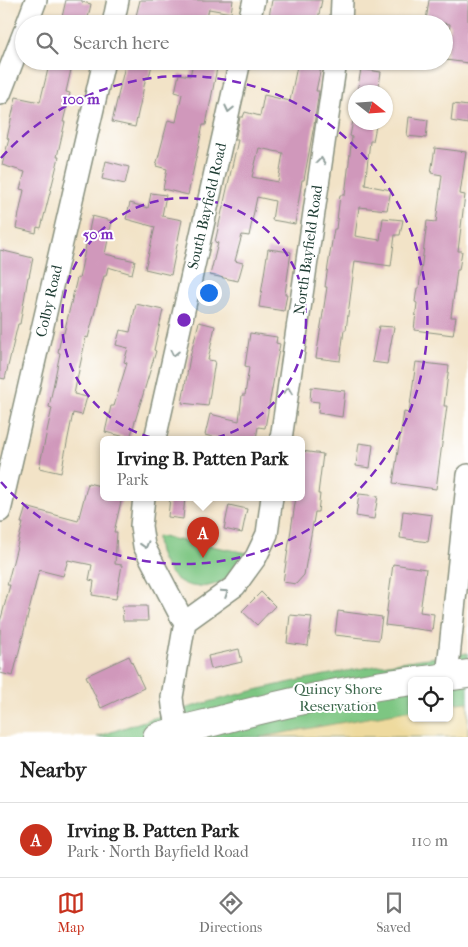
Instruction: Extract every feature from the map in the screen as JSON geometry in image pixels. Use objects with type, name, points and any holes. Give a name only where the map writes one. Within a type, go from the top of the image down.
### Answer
[{"type":"main road","points":[[168,734],[259,710],[333,694],[408,682]]},
{"type":"street","points":[[30,15],[36,0]]},
{"type":"street","points":[[115,15],[118,0]]},
{"type":"street","points":[[250,15],[254,0]]},
{"type":"street","points":[[341,15],[342,0]]},
{"type":"street","points":[[0,94],[15,55]]},
{"type":"street","name":"Colby Road","points":[[0,511],[102,70]]},
{"type":"street","name":"South Bayfield Road","points":[[156,436],[238,70]]},
{"type":"street","name":"North Bayfield Road","points":[[281,436],[335,70]]},
{"type":"street","points":[[458,676],[468,475]]},
{"type":"street","points":[[144,501],[141,526],[144,546],[185,622]]},
{"type":"street","points":[[168,734],[172,697],[185,622],[235,586],[256,557],[267,534],[271,501]]},
{"type":"green space","points":[[157,536],[248,553],[234,572],[220,582],[203,587],[187,585],[179,581],[168,571],[159,552]]},
{"type":"green space","name":"Quincy Shore Reservation","points":[[468,653],[468,737],[97,737],[234,695],[373,666]]},
{"type":"sand","points":[[468,702],[468,737],[261,737],[408,711],[408,722],[453,722],[453,704]]},
{"type":"building","points":[[66,0],[82,0],[82,2],[91,4],[89,15],[62,15]]},
{"type":"building","points":[[140,0],[233,0],[231,13],[209,9],[207,15],[136,15]]},
{"type":"building","points":[[272,0],[322,0],[319,15],[269,15]]},
{"type":"building","points":[[429,0],[468,0],[468,63],[453,61],[453,15],[427,15]]},
{"type":"building","points":[[48,70],[71,70],[66,92],[70,93],[57,157],[59,157],[41,228],[37,227],[36,233],[16,228],[24,190],[20,189],[25,172],[2,165],[9,139],[7,138],[16,97],[40,102]]},
{"type":"building","points":[[124,70],[151,70],[149,77],[146,77],[135,127],[112,122]]},
{"type":"building","points":[[191,70],[217,70],[206,125],[203,125],[188,195],[163,189],[167,169],[156,166],[168,120],[176,122],[182,94],[175,92],[179,74],[190,76]]},
{"type":"building","points":[[296,70],[320,70],[316,91],[319,91],[314,125],[295,224],[272,220],[275,201],[257,197],[249,236],[242,235],[235,261],[243,263],[238,281],[210,275],[218,243],[215,242],[238,140],[235,140],[240,117],[243,117],[245,112],[260,116],[264,95],[290,101]],"holes":[[[259,148],[283,153],[278,182],[252,177]]]},
{"type":"building","points":[[361,70],[381,72],[379,85],[358,85]]},
{"type":"building","points":[[453,104],[468,106],[468,124],[451,121]]},
{"type":"building","points":[[409,117],[428,120],[426,138],[407,136]]},
{"type":"building","points":[[351,130],[375,130],[373,141],[370,141],[365,185],[391,190],[387,210],[359,207],[355,236],[380,240],[383,218],[403,220],[400,235],[395,235],[391,266],[355,261],[340,361],[316,358],[327,287],[325,287],[328,266],[334,229],[336,229],[340,195],[345,195],[352,137],[350,136]]},
{"type":"building","points":[[435,148],[466,152],[460,194],[465,195],[458,251],[462,251],[459,270],[457,270],[451,317],[456,317],[453,335],[414,330],[417,303],[415,302],[417,288],[419,288],[427,221],[436,222],[442,175],[431,173]]},
{"type":"building","points":[[106,161],[129,167],[125,184],[102,179]]},
{"type":"building","points":[[151,193],[166,195],[162,216],[182,220],[171,275],[145,269],[155,227],[126,219],[130,203],[148,208]]},
{"type":"building","points":[[92,216],[112,221],[105,254],[135,261],[132,274],[108,267],[106,276],[104,276],[88,338],[86,337],[74,394],[87,397],[82,415],[73,413],[61,473],[39,468],[52,408],[49,407],[60,353],[58,352],[77,278],[79,279]]},
{"type":"building","points":[[268,249],[291,252],[284,311],[259,307]]},
{"type":"building","points":[[0,250],[33,258],[20,324],[18,324],[5,379],[0,378]]},
{"type":"building","points":[[136,304],[163,310],[154,350],[156,351],[131,436],[122,436],[105,432],[111,406],[114,406],[127,363],[124,362],[128,348],[116,345],[120,330],[130,332]]},
{"type":"building","points":[[199,322],[215,326],[208,360],[215,361],[208,406],[182,403],[190,357]]},
{"type":"building","points":[[379,326],[394,327],[387,364],[372,362]]},
{"type":"building","points":[[250,333],[277,337],[276,343],[280,344],[265,428],[258,427],[256,436],[205,435],[210,414],[239,421],[242,395],[245,395],[249,367],[245,366]]},
{"type":"building","points":[[416,362],[449,366],[444,406],[447,406],[436,489],[393,483],[404,412],[409,413]]},
{"type":"building","points":[[311,387],[345,391],[342,417],[318,413],[319,402],[310,401]]},
{"type":"building","points":[[359,443],[373,445],[370,468],[356,466]]},
{"type":"building","points":[[305,451],[323,454],[318,494],[320,494],[318,512],[315,512],[304,575],[296,584],[283,582],[295,501],[305,501]]},
{"type":"building","points":[[88,483],[100,486],[100,501],[121,501],[114,532],[117,532],[115,564],[122,565],[116,599],[92,595],[94,581],[89,580],[92,565],[68,560],[63,576],[39,570],[13,676],[0,673],[0,622],[10,585],[7,585],[26,507],[78,521]]},
{"type":"building","points":[[359,494],[378,496],[374,519],[356,516]]},
{"type":"building","points":[[170,501],[185,501],[183,519],[168,517]]},
{"type":"building","points":[[229,505],[247,509],[242,533],[224,529]]},
{"type":"building","points":[[403,511],[432,515],[428,542],[400,538]]},
{"type":"building","points":[[393,564],[426,569],[420,612],[434,614],[432,631],[385,625]]},
{"type":"building","points":[[261,592],[275,606],[257,625],[242,611]]},
{"type":"building","points":[[122,606],[147,606],[148,621],[123,621]]},
{"type":"building","points":[[338,611],[382,617],[379,640],[335,635]]},
{"type":"building","points":[[290,615],[312,617],[308,646],[287,643]]},
{"type":"building","points":[[239,649],[242,662],[211,669],[208,656]]},
{"type":"building","points":[[129,656],[144,688],[101,708],[86,676]]},
{"type":"place","name":"Irving B. Patten Park","points":[[203,558]]}]
